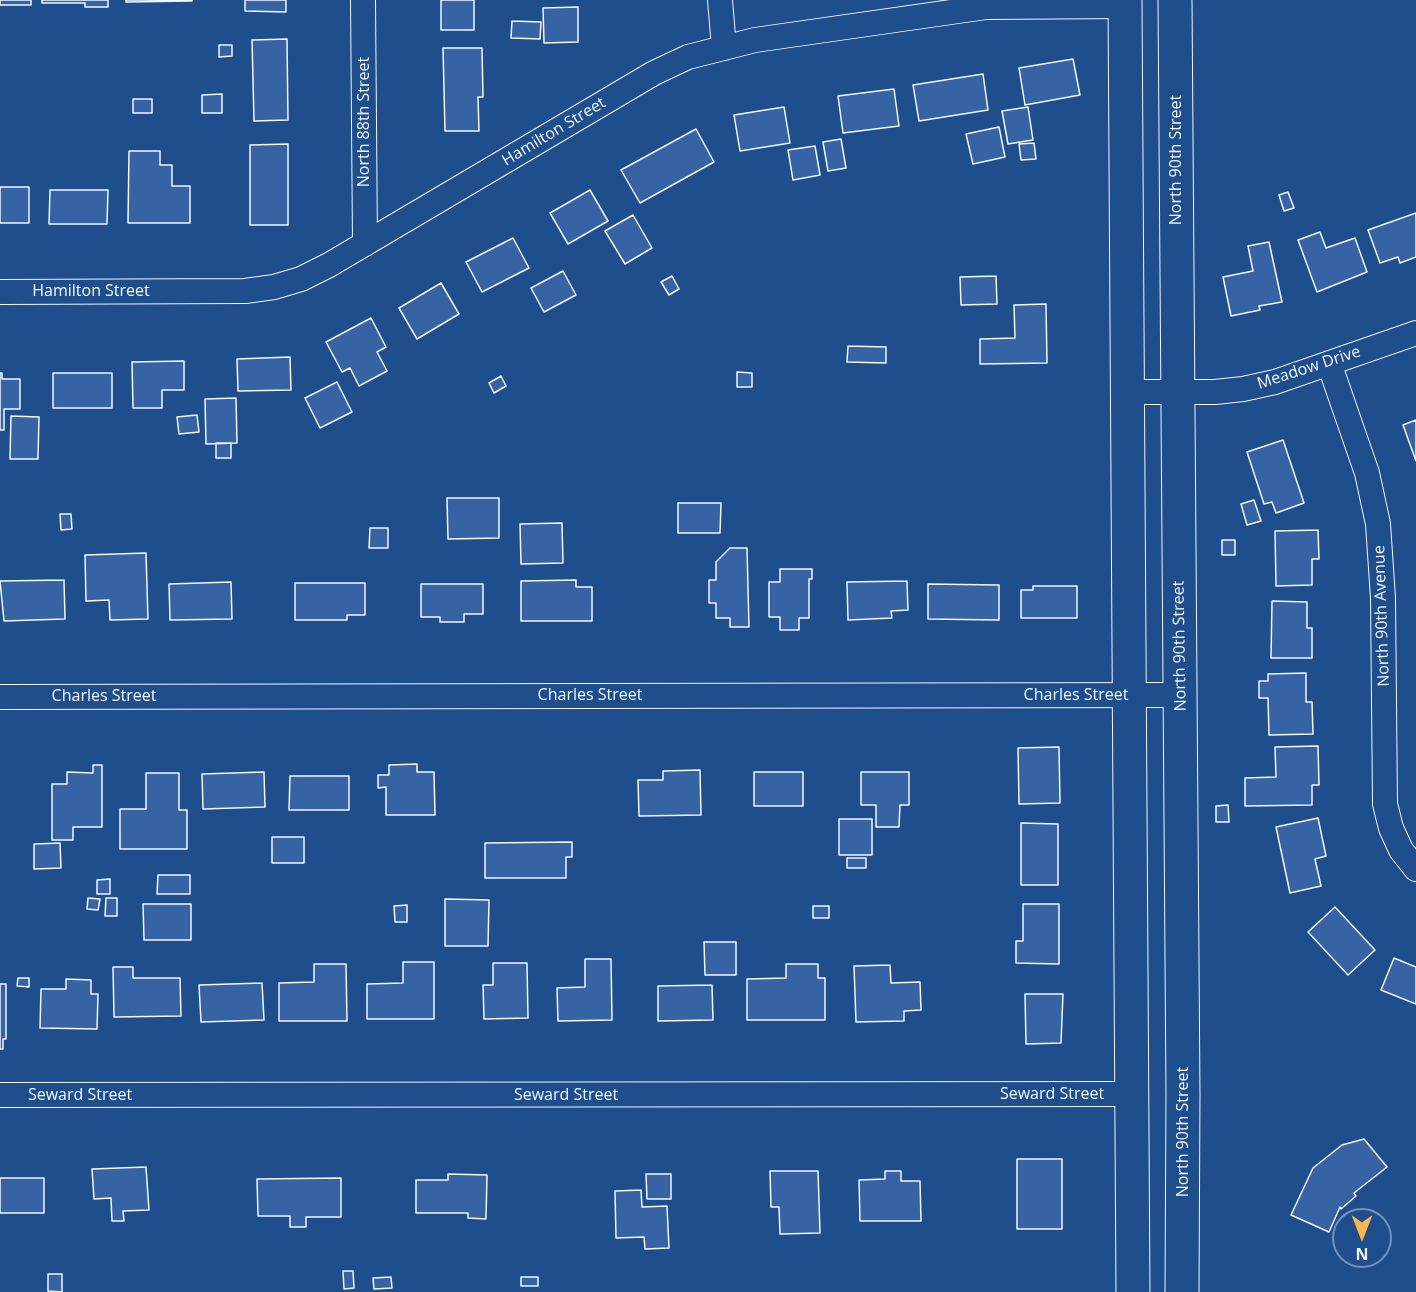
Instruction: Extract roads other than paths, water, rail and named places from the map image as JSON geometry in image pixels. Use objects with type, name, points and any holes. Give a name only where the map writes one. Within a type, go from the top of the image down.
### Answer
[{"type":"main road","name":"North 90th Street","points":[[1175,0],[1182,1292]]},
{"type":"main road","points":[[1125,3],[1133,1292]]},
{"type":"street","name":"North 88th Street","points":[[363,0],[365,244]]},
{"type":"street","points":[[720,0],[724,48]]},
{"type":"street","name":"Hamilton Street","points":[[0,292],[245,291],[274,287],[301,279],[329,265],[654,73],[688,57],[755,40],[986,7],[1125,3]]},
{"type":"street","name":"Meadow Drive","points":[[1128,392],[1215,392],[1243,389],[1275,382],[1416,333]]},
{"type":"street","name":"North 90th Avenue","points":[[1329,363],[1367,473],[1378,524],[1383,597],[1385,804],[1391,828],[1401,850],[1416,869]]},
{"type":"street","name":"Charles Street","points":[[0,697],[1180,695]]},
{"type":"street","name":"Seward Street","points":[[0,1095],[1132,1094]]}]
